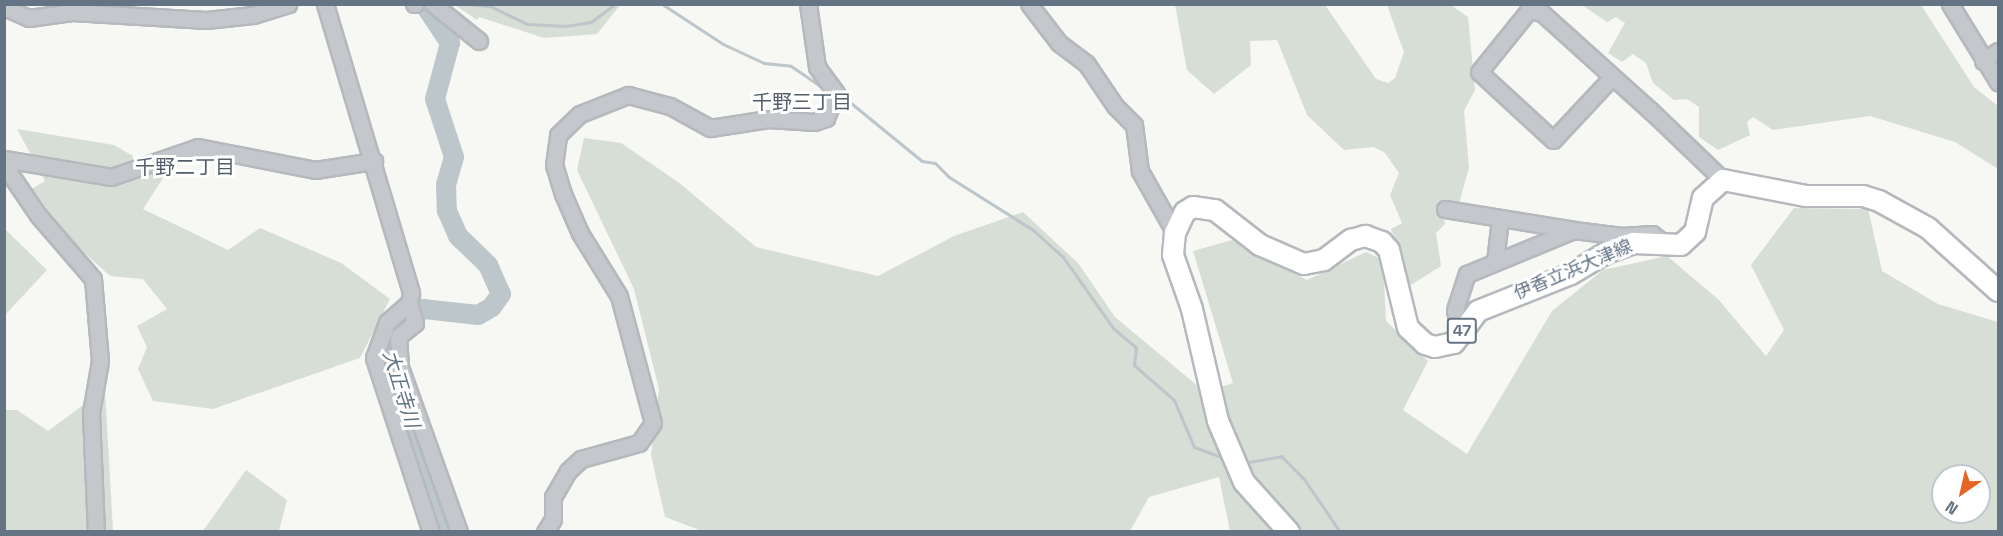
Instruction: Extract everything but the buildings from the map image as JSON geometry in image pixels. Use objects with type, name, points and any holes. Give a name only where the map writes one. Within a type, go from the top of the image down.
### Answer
[{"type":"main road","points":[[1723,180],[1806,196],[1863,196],[1880,201],[1928,228],[1998,291]]},
{"type":"main road","name":"伊香立浜大津線","points":[[1460,335],[1478,311],[1493,303],[1570,274],[1606,253],[1634,243],[1660,240],[1681,245],[1688,240],[1698,225],[1703,198],[1723,180]]},
{"type":"main road","name":"47","points":[[1175,233],[1185,212],[1204,206],[1236,223],[1260,245],[1304,264],[1324,260],[1351,240],[1374,237],[1389,250],[1395,286],[1415,337],[1425,344],[1445,346],[1460,335]]},
{"type":"main road","points":[[1175,233],[1176,274],[1192,309],[1231,459],[1289,531]]},
{"type":"street","points":[[4,7],[29,18],[72,12],[206,20],[253,15],[288,4]]},
{"type":"street","points":[[326,4],[411,293],[409,303],[416,323],[398,337],[400,367],[459,531]]},
{"type":"street","points":[[545,531],[553,519],[553,497],[568,471],[581,459],[639,443],[653,423],[619,296],[580,233],[563,194],[554,165],[558,135],[580,114],[628,95],[670,106],[710,128],[768,119],[814,122],[826,118],[836,93],[817,67],[808,4]]},
{"type":"street","points":[[1029,4],[1059,42],[1086,63],[1115,106],[1134,124],[1140,171],[1175,233]]},
{"type":"street","points":[[1950,4],[1998,82]]},
{"type":"street","points":[[434,6],[479,41]]},
{"type":"street","points":[[1612,77],[1553,140],[1479,72],[1529,10],[1542,13],[1612,77],[1723,180]]},
{"type":"street","points":[[1983,61],[1998,51]]},
{"type":"street","points":[[4,159],[111,177],[198,147],[315,170],[374,161]]},
{"type":"street","points":[[4,165],[20,189],[93,279],[97,297],[100,362],[90,413],[90,498],[96,531]]},
{"type":"street","points":[[4,193],[20,189]]},
{"type":"street","points":[[1446,209],[1622,236],[1638,232],[1660,240]]},
{"type":"street","points":[[1495,262],[1500,219]]},
{"type":"street","points":[[1460,335],[1455,310],[1467,274],[1575,230]]},
{"type":"street","points":[[409,303],[387,322],[374,358],[431,531]]},
{"type":"shaded area","points":[[455,5],[620,5],[597,34],[544,38],[479,17],[477,20]]},
{"type":"shaded area","points":[[1175,5],[1325,5],[1376,79],[1388,83],[1395,78],[1404,52],[1387,5],[1451,5],[1468,17],[1475,90],[1464,111],[1469,167],[1459,204],[1438,201],[1445,224],[1436,233],[1441,266],[1411,285],[1396,275],[1400,253],[1391,229],[1402,223],[1390,195],[1399,173],[1385,153],[1374,147],[1344,150],[1307,115],[1277,40],[1250,41],[1251,65],[1214,94],[1187,70]]},
{"type":"shaded area","points":[[1582,5],[1921,5],[1974,87],[1998,106],[1998,169],[1955,142],[1870,116],[1773,130],[1753,117],[1747,122],[1750,135],[1718,150],[1699,137],[1699,107],[1687,99],[1674,100],[1653,83],[1646,63],[1633,54],[1622,62],[1608,53],[1625,23],[1616,17],[1607,22]]},
{"type":"shaded area","points":[[17,129],[114,145],[165,175],[143,209],[228,250],[260,228],[341,263],[390,299],[360,358],[213,409],[153,401],[138,369],[147,347],[137,326],[167,309],[143,279],[110,276],[67,237],[32,189],[45,181]]},
{"type":"shaded area","points":[[584,138],[621,143],[678,182],[756,247],[878,276],[954,236],[1023,212],[1078,263],[1115,317],[1205,392],[1233,383],[1193,251],[1232,240],[1307,280],[1366,252],[1383,260],[1386,321],[1428,361],[1403,410],[1467,454],[1552,311],[1603,270],[1667,256],[1718,299],[1766,356],[1784,330],[1751,265],[1794,208],[1868,209],[1882,271],[1938,304],[1998,322],[1998,531],[1230,531],[1219,477],[1149,497],[1130,531],[702,531],[665,517],[651,455],[659,389],[634,289],[577,170]]},
{"type":"shaded area","points":[[5,229],[47,270],[4,315]]},
{"type":"shaded area","points":[[105,389],[113,531],[5,532],[5,410],[17,410],[48,431]]},
{"type":"shaded area","points":[[246,470],[287,500],[279,531],[203,531]]},
{"type":"waterway","name":"大正寺川","points":[[424,4],[450,43],[435,99],[454,157],[446,185],[447,211],[458,236],[488,265],[501,294],[492,307],[478,315],[424,309],[405,318],[386,342],[447,532]]},
{"type":"waterway","points":[[467,4],[490,6],[527,24],[566,26],[591,22],[615,4]]},
{"type":"waterway","points":[[662,4],[723,44],[764,63],[791,66],[826,90]]},
{"type":"waterway","points":[[841,95],[922,161],[935,163],[949,177],[1033,230],[1063,257],[1113,328],[1136,347],[1134,365],[1174,400],[1194,447],[1225,458]]},
{"type":"waterway","points":[[1243,463],[1281,456],[1304,479],[1340,532]]},
{"type":"district","name":"千野三丁目","points":[[802,102]]},
{"type":"district","name":"千野二丁目","points":[[185,167]]}]
